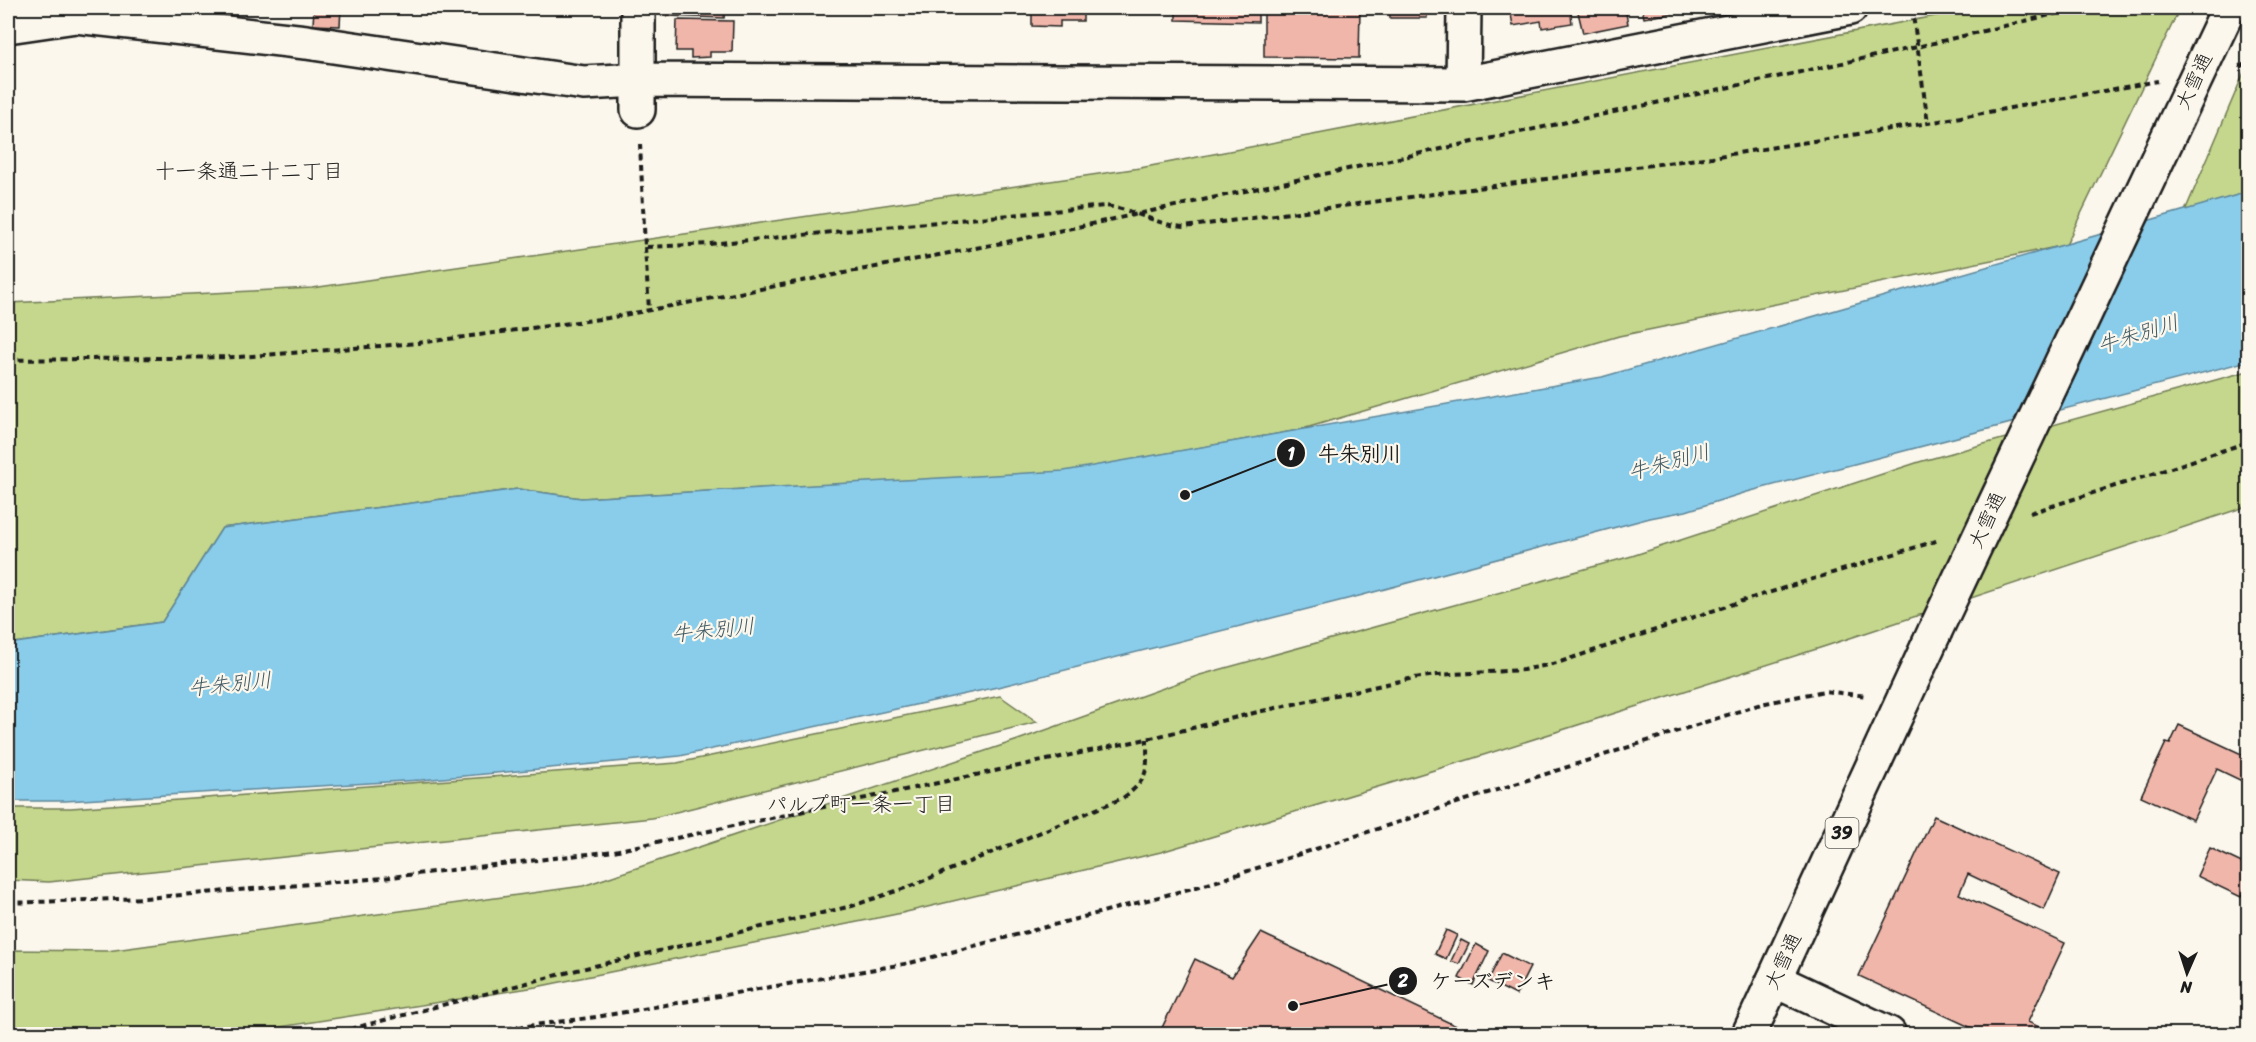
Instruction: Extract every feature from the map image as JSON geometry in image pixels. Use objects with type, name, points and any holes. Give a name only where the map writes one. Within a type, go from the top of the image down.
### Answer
[{"type":"main road","points":[[638,8],[638,95]]},
{"type":"main road","points":[[1463,84],[1464,8]]},
{"type":"main road","points":[[8,26],[76,16],[306,42],[584,83],[638,95],[1463,84],[1850,8]]},
{"type":"main road","name":"大雪通","points":[[1749,1035],[1935,631],[2229,8]]},
{"type":"main road","points":[[1774,980],[1889,1035]]},
{"type":"path","points":[[1912,8],[1928,123]]},
{"type":"path","points":[[8,360],[239,357],[418,343],[608,318],[1007,242],[1917,47],[2079,8]]},
{"type":"path","points":[[2237,66],[2248,64]]},
{"type":"path","points":[[645,247],[720,243],[1092,206],[1116,207],[1138,213],[1157,222],[1184,227],[1712,157],[1928,123],[2168,79]]},
{"type":"path","points":[[638,95],[649,310]]},
{"type":"path","points":[[8,903],[145,898],[382,878],[614,851],[1146,739],[1414,678],[1523,670],[1546,666],[1742,601]]},
{"type":"path","points":[[465,1035],[596,1017],[910,963],[1208,884],[1761,704],[1824,691],[1903,700]]},
{"type":"path","points":[[341,1035],[354,1028],[577,970],[852,906],[911,886],[1123,798],[1136,789],[1144,778],[1147,766],[1146,739]]},
{"type":"green space","points":[[1977,8],[2180,8],[2066,245],[1619,336],[1299,430],[1064,472],[581,498],[518,489],[222,528],[162,622],[8,644],[8,303],[312,288],[1140,168]]},
{"type":"green space","points":[[2248,63],[2248,192],[2185,211]]},
{"type":"green space","points":[[2248,371],[2248,506],[1823,647],[1471,759],[1161,852],[902,913],[536,987],[261,1030],[168,1034],[8,1034],[8,950],[107,951],[583,886],[1015,741],[1200,675],[1632,556],[1919,462]]},
{"type":"green space","points":[[1000,696],[1037,722],[652,818],[49,882],[8,880],[8,808],[71,808],[677,763]]},
{"type":"water","name":"牛朱別川","points":[[2248,192],[2248,361],[1747,492],[1686,511],[1650,518],[1359,596],[1002,686],[680,756],[421,780],[65,801],[8,801],[8,644],[162,622],[222,528],[518,489],[581,498],[1064,471],[1602,377]]},
{"type":"building","points":[[314,8],[341,8],[340,26],[313,25]]},
{"type":"building","points":[[667,8],[725,8],[724,18],[667,16]]},
{"type":"building","points":[[1032,8],[1105,8],[1105,10],[1083,10],[1083,21],[1060,21],[1060,27],[1032,26]]},
{"type":"building","points":[[1176,8],[1258,8],[1258,22],[1176,20]]},
{"type":"building","points":[[1264,8],[1360,8],[1359,58],[1264,57]]},
{"type":"building","points":[[1390,8],[1427,8],[1427,18],[1390,18]]},
{"type":"building","points":[[1510,8],[1570,8],[1572,23],[1542,28],[1541,21],[1513,26]]},
{"type":"building","points":[[1577,8],[1625,8],[1628,24],[1583,33]]},
{"type":"building","points":[[1642,8],[1693,8],[1694,10],[1644,18]]},
{"type":"building","points":[[677,20],[733,21],[732,52],[710,52],[710,57],[691,58],[691,51],[676,51]]},
{"type":"building","points":[[2179,725],[2248,757],[2248,772],[2244,782],[2217,769],[2193,820],[2141,796],[2166,743],[2170,744]]},
{"type":"building","points":[[1934,816],[2060,874],[2044,910],[1968,874],[1959,894],[2065,943],[2028,1022],[2041,1028],[2039,1034],[1985,1034],[1859,976]]},
{"type":"building","points":[[2210,848],[2248,866],[2248,880],[2241,897],[2197,876]]},
{"type":"building","points":[[1446,930],[1457,935],[1446,959],[1435,954]]},
{"type":"building","points":[[1261,933],[1473,1034],[1159,1034],[1195,959],[1232,977]]},
{"type":"building","points":[[1461,940],[1469,944],[1459,964],[1451,961]]},
{"type":"building","points":[[1476,944],[1489,951],[1473,985],[1459,978]]},
{"type":"building","points":[[1502,953],[1530,967],[1516,995],[1488,981]]},
{"type":"place","name":"牛朱別川","points":[[1185,495]]},
{"type":"place","name":"ケーズデンキ","points":[[1293,1006]]},
{"type":"district","name":"十一条通二十二丁目","points":[[249,171]]},
{"type":"district","name":"パルプ町一条一丁目","points":[[861,804]]}]
